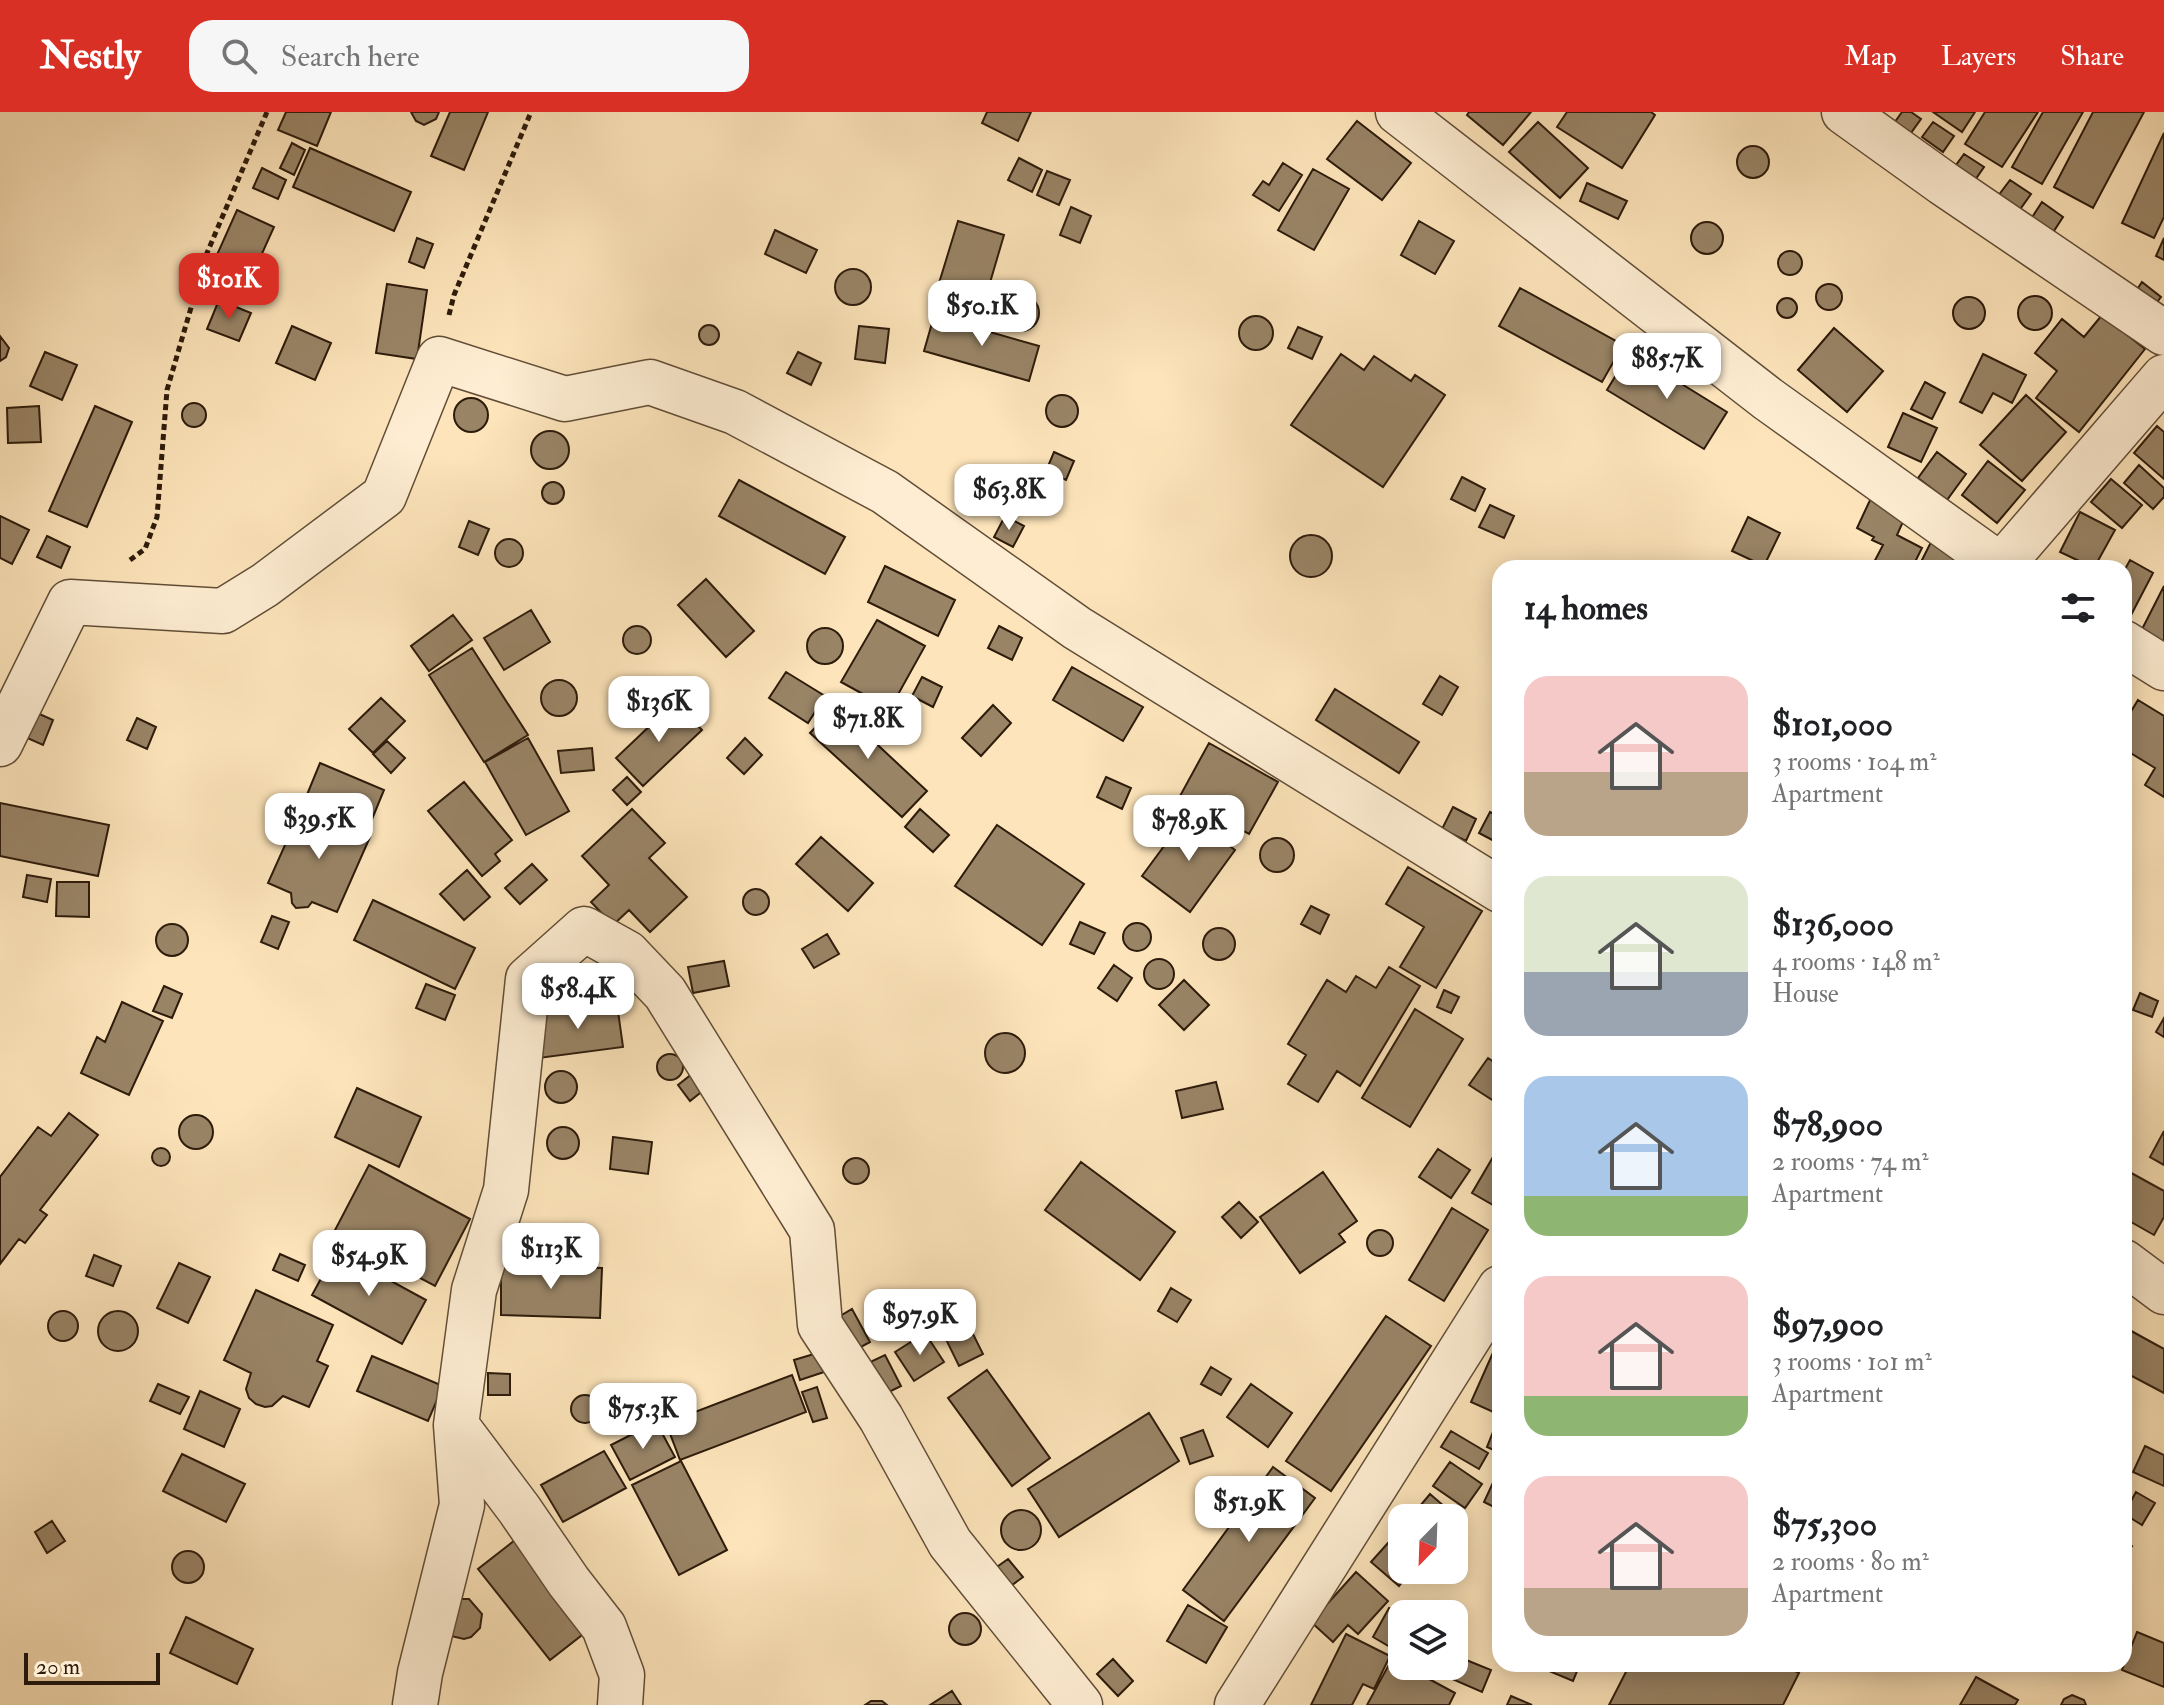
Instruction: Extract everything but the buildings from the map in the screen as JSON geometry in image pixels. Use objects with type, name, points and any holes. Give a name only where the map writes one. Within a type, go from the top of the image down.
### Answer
[{"type":"street","points":[[1398,112],[1768,399],[1991,560]]},
{"type":"street","points":[[1844,112],[2164,333]]},
{"type":"street","points":[[0,744],[70,602],[223,611],[265,585],[384,496],[439,359],[565,399],[650,382],[735,412],[885,492],[1077,628],[1492,885]]},
{"type":"street","points":[[2007,560],[2164,377]]},
{"type":"street","points":[[2132,648],[2164,668]]},
{"type":"street","points":[[415,1705],[420,1673],[462,1505],[456,1425],[474,1290],[506,1190],[528,979],[584,929],[627,953],[665,993],[812,1230],[820,1325],[881,1418],[950,1543],[1080,1705]]},
{"type":"street","points":[[2132,1268],[2164,1292]]},
{"type":"street","points":[[1237,1705],[1492,1301]]},
{"type":"street","points":[[456,1425],[604,1627],[622,1675],[620,1705]]},
{"type":"path","points":[[70,602],[145,549],[157,517],[167,390],[207,253],[267,112]]},
{"type":"path","points":[[439,359],[454,295],[531,112]]}]
